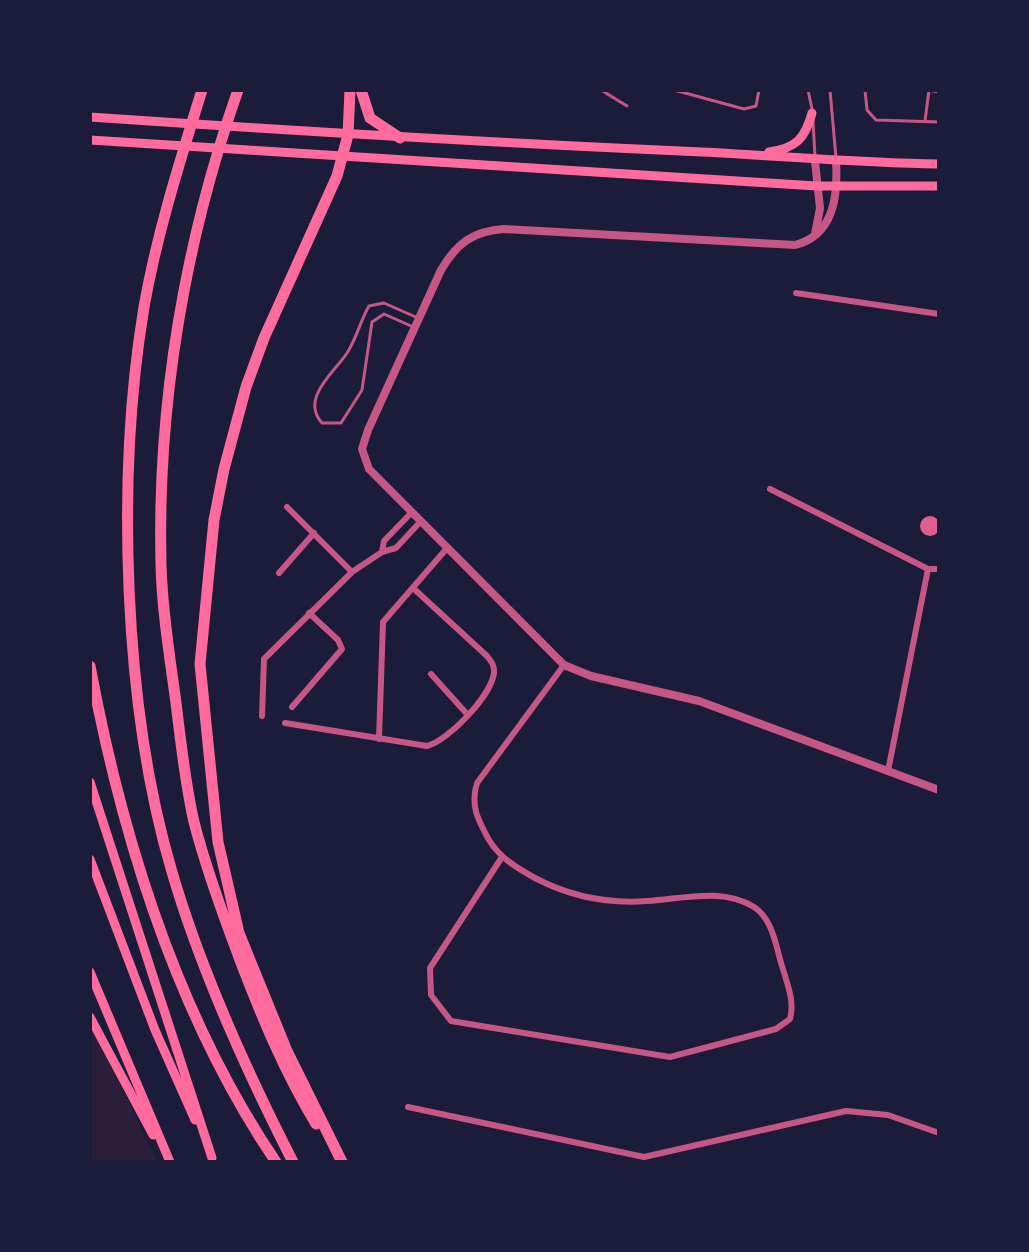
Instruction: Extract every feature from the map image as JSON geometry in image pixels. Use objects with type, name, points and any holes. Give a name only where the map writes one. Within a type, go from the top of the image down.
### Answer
[{"type":"highway","points":[[202,90],[173,184],[145,303],[136,366],[129,558],[144,749],[171,870],[190,928],[247,1065],[293,1162]]},
{"type":"highway","points":[[341,1162],[287,1051],[239,933],[218,842],[200,664],[214,520],[246,387],[343,158],[348,135],[350,90]]},
{"type":"highway","points":[[361,90],[370,118],[400,138]]},
{"type":"highway","points":[[238,91],[205,190],[180,308],[164,444],[161,566],[182,750],[194,822],[225,919],[265,1027],[289,1079],[341,1162]]},
{"type":"highway","points":[[90,666],[126,820],[164,938],[216,1059],[276,1162]]},
{"type":"main road","points":[[750,155],[796,145],[806,133],[812,113]]},
{"type":"main road","points":[[90,117],[815,161],[939,164]]},
{"type":"main road","points":[[90,140],[816,186],[939,186]]},
{"type":"main road","points":[[90,782],[213,1160]]},
{"type":"main road","points":[[90,859],[155,1030],[213,1160]]},
{"type":"main road","points":[[90,972],[170,1162]]},
{"type":"main road","points":[[90,1017],[135,1107],[162,1147]]},
{"type":"street","points":[[815,161],[820,208],[815,235]]},
{"type":"street","points":[[836,162],[838,197],[825,225],[802,244],[786,246],[504,229],[482,231],[452,252],[419,318],[362,449],[369,469],[564,665],[591,676],[699,701],[939,790]]},
{"type":"street","points":[[796,293],[939,314]]},
{"type":"street","points":[[770,489],[928,569],[939,569]]},
{"type":"street","points":[[287,507],[352,572]]},
{"type":"street","points":[[382,552],[384,541],[412,512]]},
{"type":"street","points":[[262,716],[264,659],[352,572],[382,552],[396,548],[421,521]]},
{"type":"street","points":[[279,573],[314,533]]},
{"type":"street","points":[[379,739],[381,627],[386,616],[448,547]]},
{"type":"street","points":[[888,771],[928,569]]},
{"type":"street","points":[[285,723],[379,739],[434,744],[449,737],[491,680],[494,668],[487,656],[413,588]]},
{"type":"street","points":[[292,707],[342,649],[338,640],[309,613]]},
{"type":"street","points":[[502,857],[430,968],[431,995],[451,1021],[670,1057],[776,1029],[790,1019],[791,1001],[773,937],[767,919],[754,907],[733,898],[710,895],[648,901],[582,897],[539,880],[502,857],[473,807],[477,783],[564,665]]},
{"type":"street","points":[[431,674],[467,714]]},
{"type":"street","points":[[408,1107],[644,1157],[677,1152],[846,1111],[888,1115],[939,1133]]},
{"type":"lane","points":[[601,90],[627,106]]},
{"type":"lane","points":[[674,90],[715,103],[750,109],[756,106],[759,90]]},
{"type":"lane","points":[[808,90],[815,161]]},
{"type":"lane","points":[[830,90],[836,162]]},
{"type":"lane","points":[[865,90],[867,110],[876,120],[939,122]]},
{"type":"lane","points":[[925,121],[929,90],[939,92]]},
{"type":"lane","points":[[415,328],[384,314],[372,322],[362,390],[341,423],[322,423],[315,415],[315,406],[326,375],[347,354],[369,306],[384,303],[419,318]]},
{"type":"shaded area","points":[[90,1020],[152,1151],[158,1162],[90,1162]]},
{"type":"building","points":[[930,516],[937,519],[940,526],[937,533],[930,536],[923,533],[920,526],[923,519]]}]
